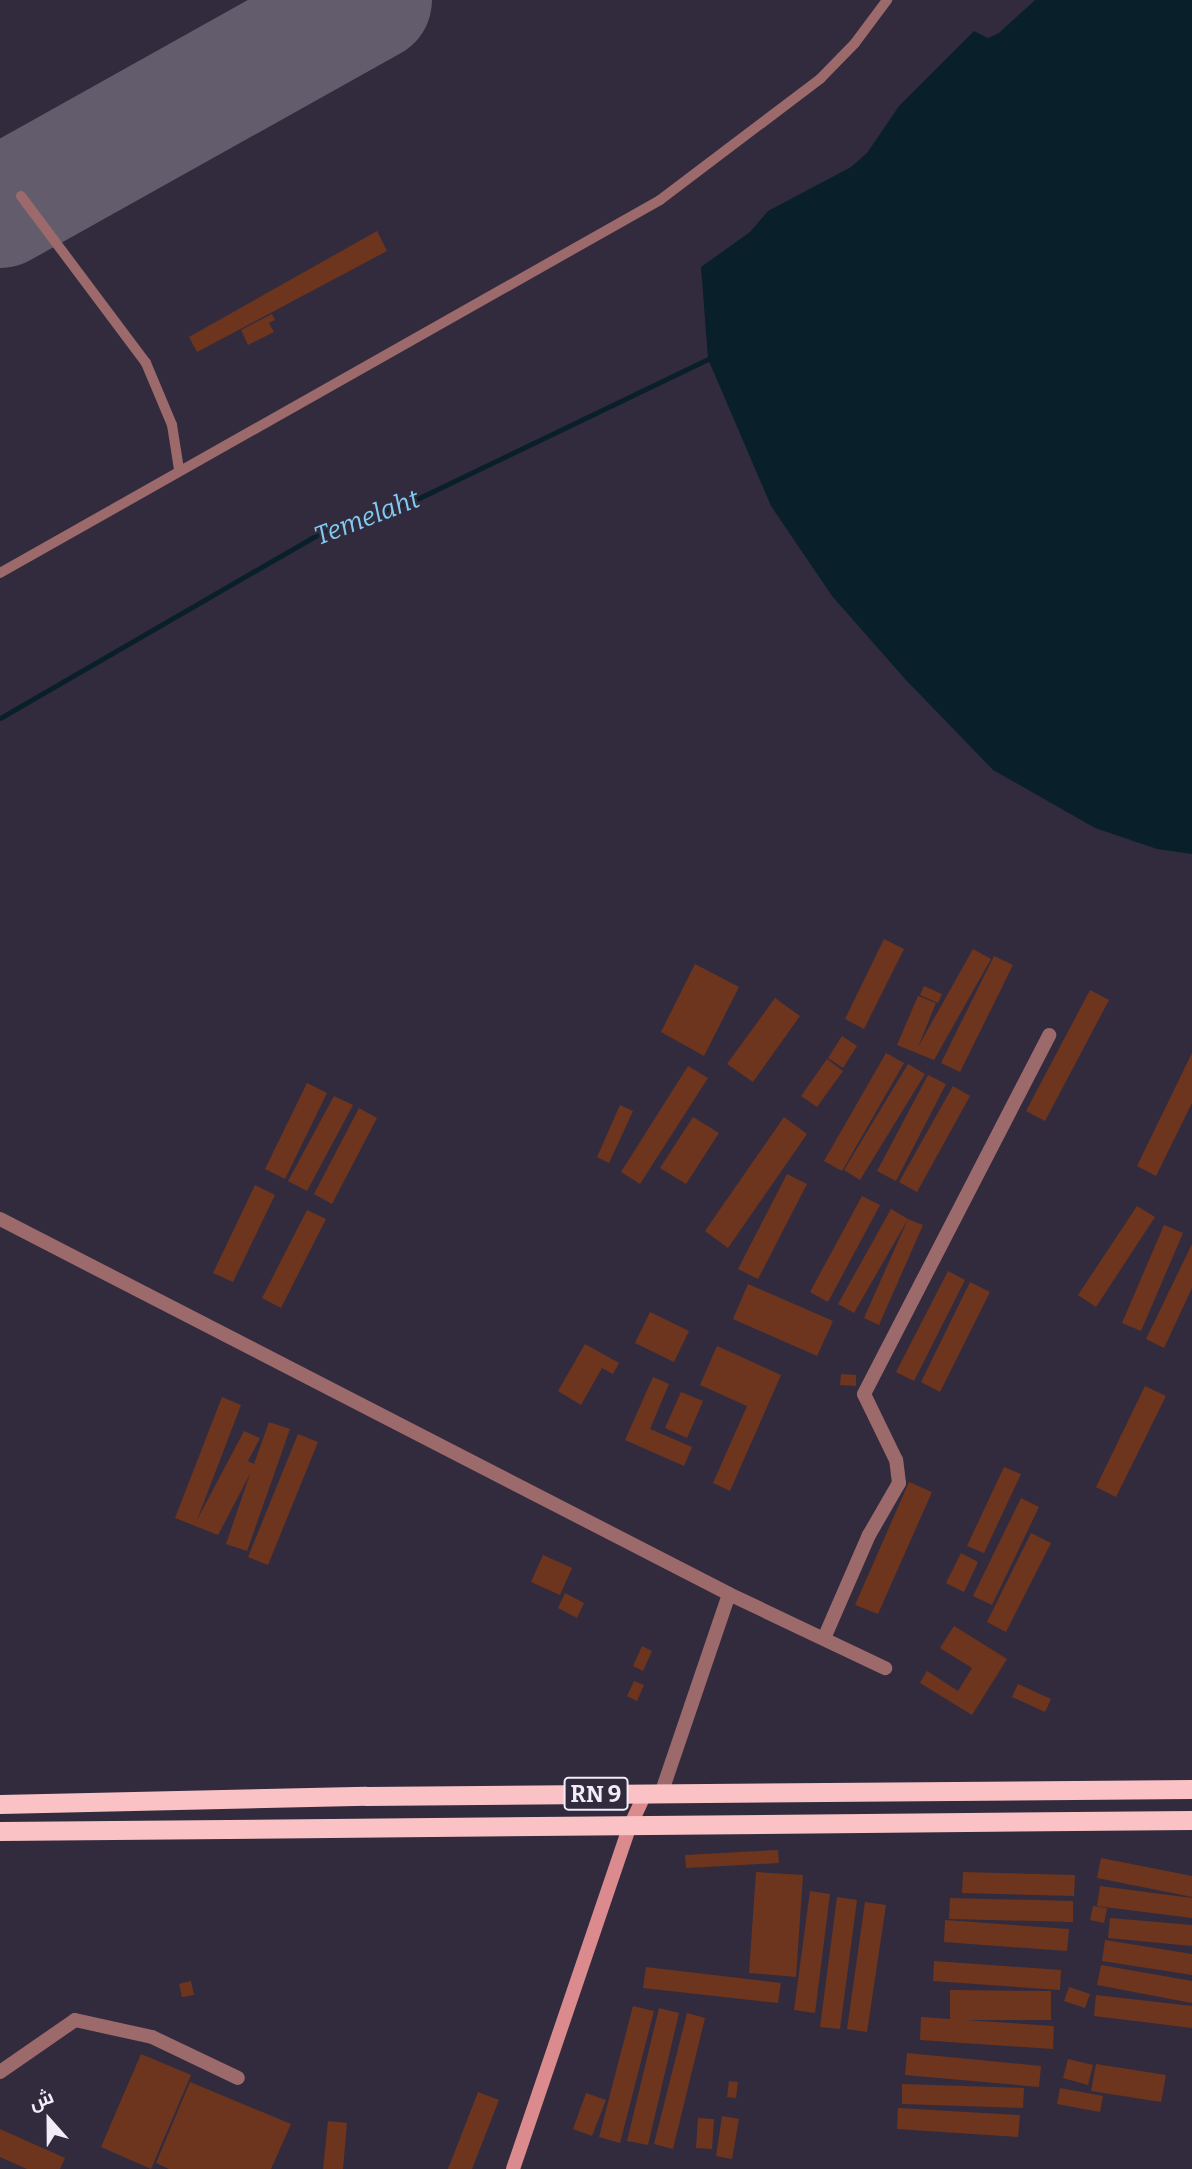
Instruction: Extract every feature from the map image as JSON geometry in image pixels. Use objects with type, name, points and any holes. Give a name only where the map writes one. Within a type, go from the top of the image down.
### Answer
[{"type":"highway","name":"RN 9","points":[[0,1804],[653,1794],[1192,1790]]},
{"type":"highway","name":"RN 9","points":[[0,1831],[1192,1820]]},
{"type":"main road","points":[[513,2169],[630,1826],[653,1794]]},
{"type":"street","points":[[825,1636],[869,1535],[898,1483],[897,1460],[864,1394],[1049,1035]]},
{"type":"street","points":[[0,1219],[729,1594],[825,1636],[885,1668]]},
{"type":"street","points":[[653,1794],[729,1594]]},
{"type":"street","points":[[0,2073],[75,2020],[152,2037],[238,2078]]},
{"type":"lane","points":[[0,572],[660,200],[820,79],[862,34],[887,0]]},
{"type":"lane","points":[[21,196],[146,363],[172,425],[179,470]]},
{"type":"water","points":[[1035,0],[1192,0],[1192,854],[1157,849],[1095,828],[993,770],[905,679],[832,596],[771,506],[708,359],[701,267],[750,232],[768,211],[851,167],[867,153],[899,106],[974,31],[988,38],[999,33]]},
{"type":"building","points":[[377,231],[387,251],[197,352],[189,337]]},
{"type":"building","points":[[272,314],[275,320],[269,323],[274,332],[248,345],[241,330]]},
{"type":"building","points":[[884,939],[904,949],[864,1029],[845,1019]]},
{"type":"building","points":[[973,949],[991,959],[934,1060],[897,1045],[918,996],[936,1003],[918,1047]]},
{"type":"building","points":[[994,956],[1013,965],[960,1072],[941,1063]]},
{"type":"building","points":[[695,964],[739,987],[704,1056],[661,1032]]},
{"type":"building","points":[[924,986],[942,994],[938,1003],[920,995]]},
{"type":"building","points":[[1090,990],[1109,1000],[1045,1121],[1026,1111]]},
{"type":"building","points":[[775,998],[800,1016],[753,1082],[727,1064]]},
{"type":"building","points":[[842,1036],[857,1046],[843,1068],[828,1058]]},
{"type":"building","points":[[886,1053],[904,1063],[842,1171],[824,1161]]},
{"type":"building","points":[[1192,1053],[1192,1103],[1156,1176],[1137,1166]]},
{"type":"building","points":[[827,1059],[843,1071],[817,1107],[801,1096]]},
{"type":"building","points":[[908,1064],[925,1074],[860,1180],[844,1170]]},
{"type":"building","points":[[688,1066],[708,1078],[640,1184],[621,1172]]},
{"type":"building","points":[[928,1075],[946,1084],[896,1181],[877,1171]]},
{"type":"building","points":[[307,1083],[327,1093],[285,1179],[265,1169]]},
{"type":"building","points":[[953,1086],[970,1096],[917,1192],[899,1182]]},
{"type":"building","points":[[334,1096],[353,1105],[307,1191],[288,1181]]},
{"type":"building","points":[[620,1105],[633,1111],[609,1163],[597,1157]]},
{"type":"building","points":[[359,1108],[377,1118],[332,1204],[314,1194]]},
{"type":"building","points":[[693,1117],[719,1133],[686,1184],[660,1168]]},
{"type":"building","points":[[784,1117],[807,1134],[728,1248],[705,1231]]},
{"type":"building","points":[[787,1174],[807,1184],[758,1279],[738,1269]]},
{"type":"building","points":[[255,1185],[275,1195],[233,1282],[213,1273]]},
{"type":"building","points":[[862,1196],[880,1205],[828,1302],[810,1292]]},
{"type":"building","points":[[1137,1206],[1155,1217],[1096,1307],[1078,1295]]},
{"type":"building","points":[[891,1209],[908,1219],[854,1313],[838,1304]]},
{"type":"building","points":[[307,1210],[326,1219],[281,1308],[262,1298]]},
{"type":"building","points":[[908,1219],[923,1225],[879,1325],[864,1318]]},
{"type":"building","points":[[1164,1225],[1183,1233],[1141,1331],[1122,1323]]},
{"type":"building","points":[[1192,1244],[1192,1288],[1164,1348],[1146,1339]]},
{"type":"building","points":[[948,1271],[965,1280],[914,1381],[896,1372]]},
{"type":"building","points":[[970,1282],[990,1292],[940,1392],[921,1382]]},
{"type":"building","points":[[748,1284],[833,1321],[817,1356],[733,1319]]},
{"type":"building","points":[[650,1312],[689,1331],[674,1362],[635,1343]]},
{"type":"building","points":[[585,1344],[619,1363],[613,1374],[602,1368],[581,1405],[558,1391]]},
{"type":"building","points":[[717,1346],[781,1375],[730,1491],[713,1483],[747,1406],[700,1385]]},
{"type":"building","points":[[841,1374],[856,1375],[856,1386],[840,1385]]},
{"type":"building","points":[[653,1377],[669,1384],[650,1429],[692,1447],[684,1466],[625,1440]]},
{"type":"building","points":[[1145,1386],[1166,1396],[1116,1497],[1096,1487]]},
{"type":"building","points":[[681,1392],[703,1401],[687,1438],[665,1428]]},
{"type":"building","points":[[222,1397],[241,1405],[197,1520],[244,1431],[260,1438],[248,1461],[254,1464],[269,1422],[290,1429],[247,1551],[226,1544],[250,1474],[218,1535],[175,1518]]},
{"type":"building","points":[[298,1434],[318,1442],[268,1565],[248,1557]]},
{"type":"building","points":[[1004,1467],[1021,1474],[984,1553],[967,1546]]},
{"type":"building","points":[[909,1482],[932,1492],[878,1614],[855,1605]]},
{"type":"building","points":[[1021,1498],[1039,1507],[992,1605],[973,1596]]},
{"type":"building","points":[[1031,1533],[1051,1543],[1006,1632],[987,1622]]},
{"type":"building","points":[[961,1553],[978,1562],[964,1592],[946,1583]]},
{"type":"building","points":[[543,1555],[572,1568],[560,1595],[531,1582]]},
{"type":"building","points":[[565,1593],[584,1603],[577,1618],[558,1608]]},
{"type":"building","points":[[954,1626],[1007,1659],[972,1715],[920,1683],[927,1671],[958,1691],[972,1668],[940,1648]]},
{"type":"building","points":[[642,1646],[652,1651],[643,1671],[633,1666]]},
{"type":"building","points":[[634,1681],[644,1685],[637,1701],[627,1696]]},
{"type":"building","points":[[1018,1684],[1051,1699],[1045,1712],[1012,1697]]},
{"type":"building","points":[[778,1850],[779,1863],[686,1868],[685,1855]]},
{"type":"building","points":[[1101,1858],[1192,1876],[1192,1897],[1097,1878]]},
{"type":"building","points":[[756,1872],[803,1875],[796,1977],[749,1973]]},
{"type":"building","points":[[963,1872],[1075,1875],[1074,1896],[962,1893]]},
{"type":"building","points":[[1100,1886],[1192,1898],[1192,1918],[1097,1906]]},
{"type":"building","points":[[810,1891],[830,1894],[815,2013],[794,2010]]},
{"type":"building","points":[[837,1897],[857,1900],[840,2029],[820,2027]]},
{"type":"building","points":[[950,1898],[1073,1901],[1073,1922],[949,1919]]},
{"type":"building","points":[[865,1902],[886,1905],[867,2032],[847,2029]]},
{"type":"building","points":[[1093,1906],[1107,1908],[1104,1923],[1090,1920]]},
{"type":"building","points":[[1110,1918],[1192,1925],[1192,1946],[1108,1938]]},
{"type":"building","points":[[945,1920],[1069,1929],[1067,1951],[944,1942]]},
{"type":"building","points":[[1105,1940],[1192,1954],[1192,1975],[1102,1961]]},
{"type":"building","points":[[934,1961],[1061,1970],[1060,1990],[933,1981]]},
{"type":"building","points":[[1101,1965],[1192,1981],[1192,2003],[1097,1985]]},
{"type":"building","points":[[646,1967],[781,1983],[778,2003],[643,1988]]},
{"type":"building","points":[[191,1981],[194,1995],[182,1997],[179,1984]]},
{"type":"building","points":[[1069,1987],[1090,1994],[1085,2008],[1064,2001]]},
{"type":"building","points":[[950,1990],[1051,1991],[1051,2020],[964,2020],[1054,2026],[1053,2049],[920,2040],[921,2017],[950,2019]]},
{"type":"building","points":[[1096,1995],[1192,2006],[1192,2028],[1094,2016]]},
{"type":"building","points":[[633,2006],[654,2011],[620,2143],[599,2137]]},
{"type":"building","points":[[659,2008],[679,2013],[648,2145],[627,2141]]},
{"type":"building","points":[[687,2013],[705,2018],[673,2149],[654,2144]]},
{"type":"building","points":[[907,2053],[1041,2066],[1039,2087],[905,2075]]},
{"type":"building","points":[[141,2054],[191,2075],[151,2169],[101,2147]]},
{"type":"building","points":[[1068,2059],[1093,2065],[1088,2085],[1063,2078]]},
{"type":"building","points":[[1096,2064],[1166,2075],[1161,2102],[1091,2091]]},
{"type":"building","points":[[729,2081],[738,2082],[736,2098],[727,2097]]},
{"type":"building","points":[[190,2082],[291,2124],[271,2169],[169,2169],[156,2163]]},
{"type":"building","points":[[902,2084],[1024,2088],[1023,2108],[902,2104]]},
{"type":"building","points":[[1060,2088],[1103,2096],[1100,2112],[1057,2104]]},
{"type":"building","points":[[478,2092],[499,2100],[472,2169],[448,2169]]},
{"type":"building","points":[[586,2093],[606,2100],[592,2136],[573,2129]]},
{"type":"building","points":[[898,2108],[1020,2115],[1018,2137],[897,2129]]},
{"type":"building","points":[[722,2116],[739,2119],[732,2159],[716,2156]]},
{"type":"building","points":[[698,2118],[714,2119],[712,2149],[696,2148]]},
{"type":"building","points":[[328,2121],[347,2123],[343,2169],[323,2169]]},
{"type":"building","points":[[0,2129],[65,2158],[60,2169],[27,2169],[0,2157]]},
{"type":"waterway","name":"Temelaht","points":[[0,718],[328,529],[417,499],[708,359]]},
{"type":"runway","points":[[0,207],[371,0]]}]
